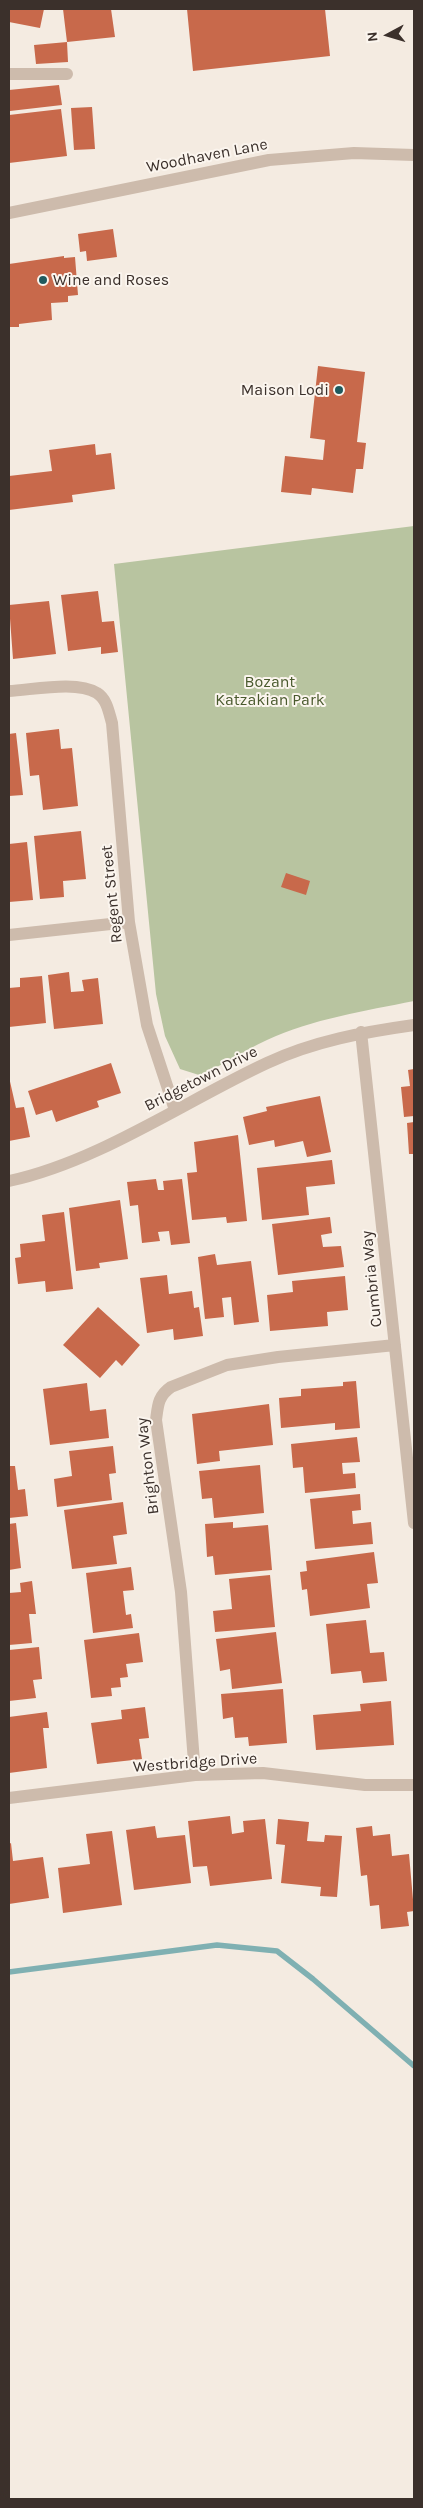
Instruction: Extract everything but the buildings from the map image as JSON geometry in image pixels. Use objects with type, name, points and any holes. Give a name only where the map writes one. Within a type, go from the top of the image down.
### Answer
[{"type":"street","points":[[9,74],[66,74]]},
{"type":"street","name":"Woodhaven Lane","points":[[9,213],[269,160],[354,153],[414,156]]},
{"type":"street","name":"Regent Street","points":[[9,691],[80,686],[97,693],[106,704],[112,723],[129,922],[148,1025],[176,1110]]},
{"type":"street","points":[[9,935],[129,922]]},
{"type":"street","name":"Bridgetown Drive","points":[[9,1181],[51,1168],[100,1148],[268,1062],[361,1032],[414,1026]]},
{"type":"street","name":"Cumbria Way","points":[[361,1032],[414,1523]]},
{"type":"street","name":"Brighton Way","points":[[195,1775],[181,1592],[156,1420],[158,1401],[164,1392],[171,1388],[227,1366],[278,1357],[395,1345]]},
{"type":"street","name":"Westbridge Drive","points":[[9,1798],[195,1775],[263,1774],[365,1784],[414,1785]]},
{"type":"green space","name":"Bozant Katzakian Park","points":[[414,526],[414,1001],[339,1016],[302,1026],[267,1040],[199,1075],[180,1069],[165,1036],[156,994],[114,564]]},
{"type":"waterway","points":[[9,1972],[217,1945],[277,1951],[313,1979],[414,2066]]},
{"type":"place","name":"Wine and Roses","points":[[43,280]]},
{"type":"place","name":"Maison Lodi","points":[[339,390]]}]
